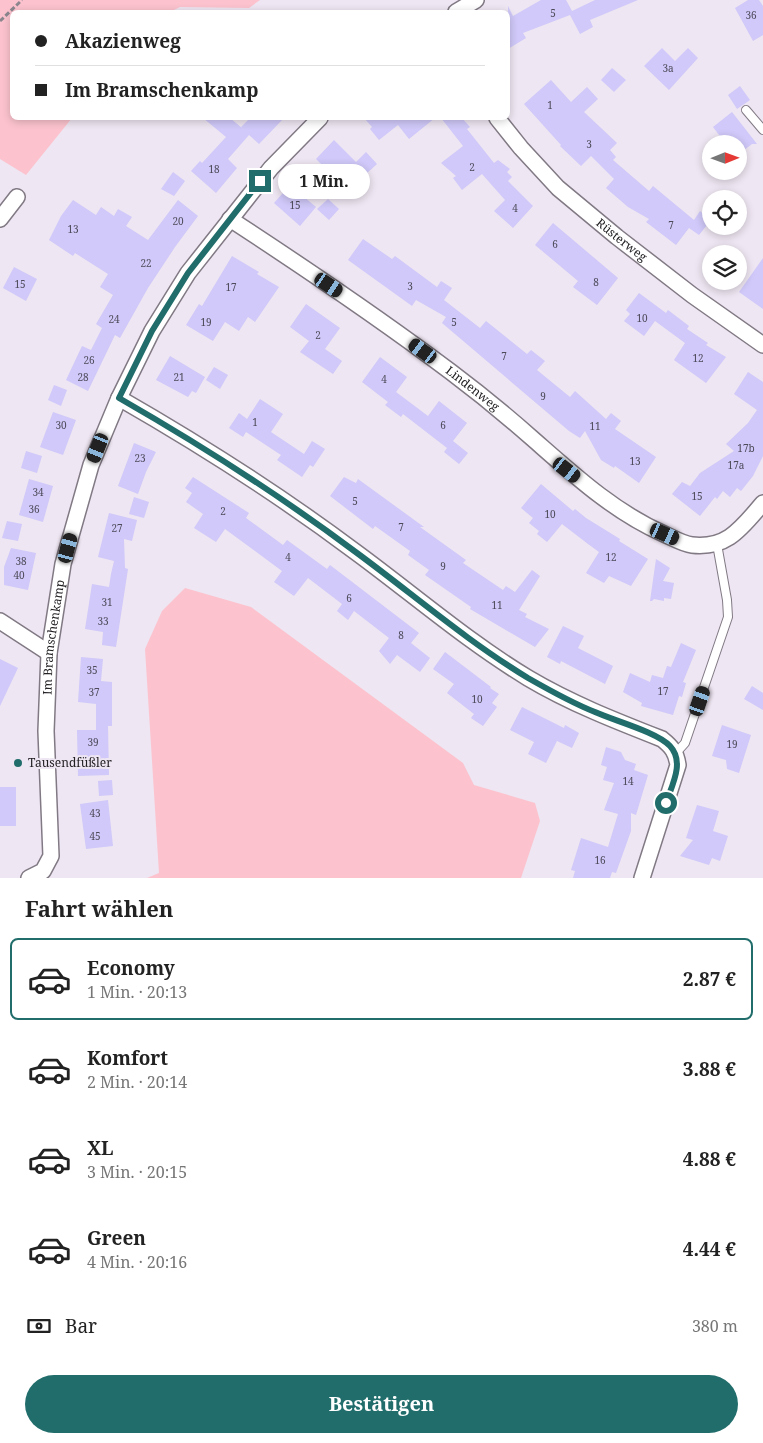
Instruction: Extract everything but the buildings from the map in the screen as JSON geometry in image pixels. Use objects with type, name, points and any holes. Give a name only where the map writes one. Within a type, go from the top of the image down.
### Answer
[{"type":"street","points":[[459,10],[476,0]]},
{"type":"street","name":"Im Bramschenkamp","points":[[36,874],[51,856],[46,730],[49,652],[63,564],[92,465],[119,398],[152,331],[188,273],[271,168],[318,120]]},
{"type":"street","name":"Rüsterweg","points":[[499,120],[521,148],[558,188],[692,295],[763,345]]},
{"type":"street","points":[[0,219],[17,197]]},
{"type":"street","name":"Lindenweg","points":[[230,219],[346,296],[452,372],[533,438],[567,470],[609,502],[653,529],[690,545],[717,544],[731,538],[738,532],[763,503]]},
{"type":"street","points":[[119,398],[187,437],[291,506],[357,553],[461,633],[528,678],[593,711],[662,739],[676,753],[678,765],[642,878]]},
{"type":"street","points":[[0,621],[49,652]]},
{"type":"lane","points":[[746,110],[762,127]]},
{"type":"lane","points":[[676,753],[685,743],[728,618],[727,600],[717,544]]},
{"type":"path","points":[[12,10],[22,0]]},
{"type":"path","points":[[0,22],[10,12]]},
{"type":"shaded area","points":[[0,0],[260,0],[249,8],[180,7],[174,10],[10,10],[10,120],[70,120],[26,175],[0,159]]},
{"type":"shaded area","points":[[185,588],[251,607],[463,763],[474,785],[535,803],[540,821],[521,878],[147,878],[159,873],[145,649],[162,611]]},
{"type":"place","name":"Tausendfüßler","points":[[18,763]]},
{"type":"route","points":[[260,181],[188,273],[152,331],[119,398],[187,437],[291,506],[357,553],[461,633],[528,678],[593,711],[662,739],[669,744],[676,753],[678,765],[666,803]]}]
